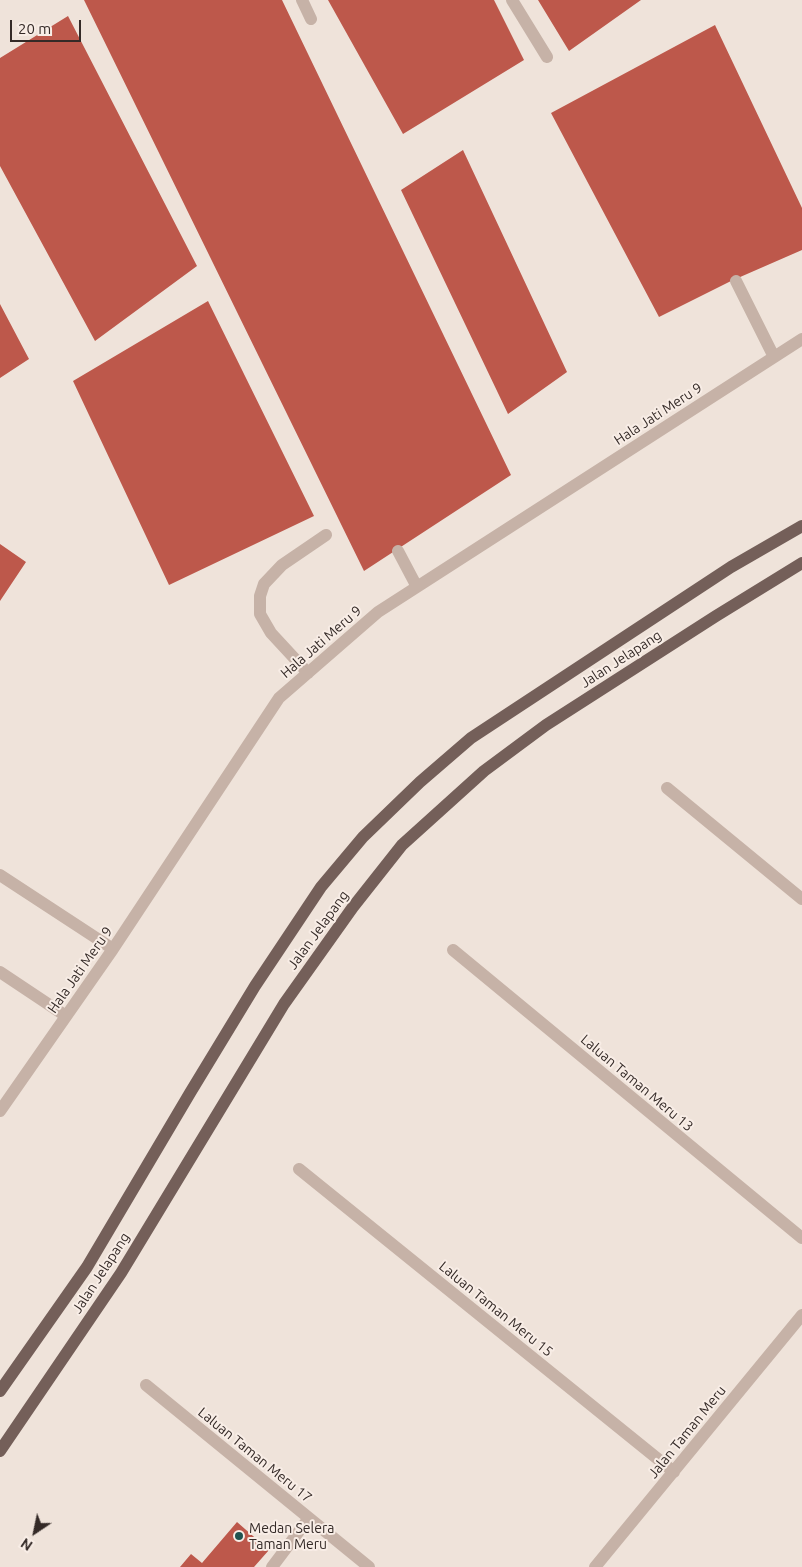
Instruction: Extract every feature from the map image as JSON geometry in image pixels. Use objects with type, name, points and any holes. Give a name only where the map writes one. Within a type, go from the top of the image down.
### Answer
[{"type":"main road","name":"Jalan Jelapang","points":[[0,1391],[25,1358],[87,1267],[255,986],[321,887],[363,837],[420,782],[471,738],[732,567],[802,526]]},
{"type":"main road","name":"Jalan Jelapang","points":[[0,1451],[121,1273],[284,1004],[352,907],[402,845],[484,771],[546,725],[802,563]]},
{"type":"street","points":[[302,0],[311,19]]},
{"type":"street","points":[[512,0],[547,56]]},
{"type":"street","points":[[736,282],[774,357]]},
{"type":"street","name":"Hala Jati Meru 9","points":[[0,1111],[113,949],[279,698],[378,612],[802,339]]},
{"type":"street","points":[[308,672],[271,633],[260,614],[260,596],[264,584],[282,565],[326,535]]},
{"type":"street","points":[[398,551],[417,587]]},
{"type":"street","points":[[667,788],[802,899]]},
{"type":"street","points":[[0,875],[113,949]]},
{"type":"street","name":"Laluan Taman Meru 13","points":[[453,950],[802,1238]]},
{"type":"street","points":[[0,972],[66,1016]]},
{"type":"street","name":"Laluan Taman Meru 15","points":[[299,1169],[674,1472]]},
{"type":"street","name":"Jalan Taman Meru","points":[[595,1567],[802,1315]]},
{"type":"street","name":"Laluan Taman Meru 17","points":[[146,1385],[369,1567]]},
{"type":"street","points":[[272,1567],[309,1518]]},
{"type":"building","points":[[84,0],[282,0],[511,475],[364,571]]},
{"type":"building","points":[[328,0],[494,0],[524,60],[403,134]]},
{"type":"building","points":[[538,0],[641,0],[569,51]]},
{"type":"building","points":[[68,16],[197,266],[95,341],[0,166],[0,58]]},
{"type":"building","points":[[715,25],[802,208],[802,250],[731,281],[659,317],[551,113]]},
{"type":"building","points":[[463,150],[567,372],[508,414],[401,190]]},
{"type":"building","points":[[208,301],[314,516],[169,585],[73,381]]},
{"type":"building","points":[[0,304],[29,359],[0,378]]},
{"type":"building","points":[[0,544],[26,562],[0,601]]},
{"type":"building","name":"Medan Selera Taman Meru","points":[[237,1522],[269,1550],[254,1567],[180,1567],[191,1554],[202,1563]]},
{"type":"place","name":"Medan Selera Taman Meru","points":[[239,1536]]}]
